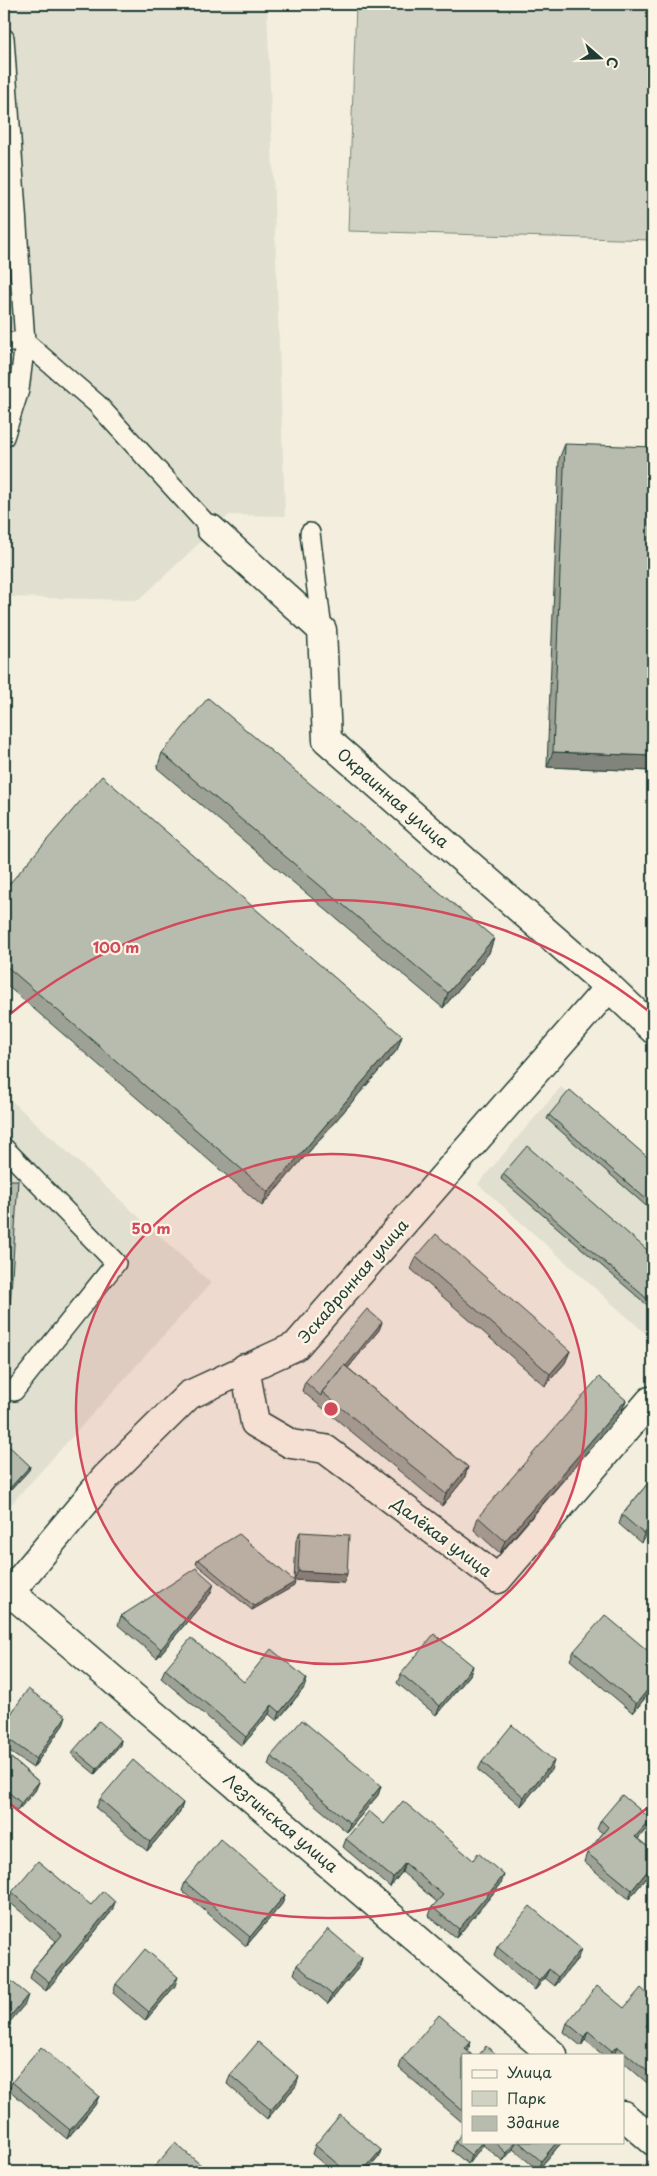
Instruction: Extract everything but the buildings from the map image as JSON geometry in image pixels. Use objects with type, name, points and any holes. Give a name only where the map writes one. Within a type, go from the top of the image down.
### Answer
[{"type":"street","points":[[211,530],[322,630]]},
{"type":"street","name":"Окраинная улица","points":[[322,630],[327,740],[609,987],[653,1029]]},
{"type":"street","name":"Эскадронная улица","points":[[7,1596],[106,1477],[189,1395],[296,1346],[609,987]]},
{"type":"street","name":"Далёкая улица","points":[[245,1368],[255,1423],[290,1444],[325,1449],[498,1579],[650,1401],[653,1404]]},
{"type":"street","name":"Лезгинская улица","points":[[7,1596],[552,2054]]},
{"type":"street","points":[[624,2116],[653,2140]]},
{"type":"lane","points":[[4,38],[25,342],[19,390],[4,437]]},
{"type":"lane","points":[[4,342],[25,342],[97,404],[211,530]]},
{"type":"lane","points":[[310,533],[322,630]]},
{"type":"lane","points":[[4,1148],[116,1263],[14,1391]]},
{"type":"shaded area","points":[[4,4],[267,4],[285,516],[229,515],[139,600],[4,597]]},
{"type":"shaded area","points":[[561,1087],[653,1169],[653,1340],[478,1184]]},
{"type":"shaded area","points":[[4,1094],[211,1283],[4,1512]]},
{"type":"green space","points":[[356,4],[653,4],[653,240],[348,231]]}]
